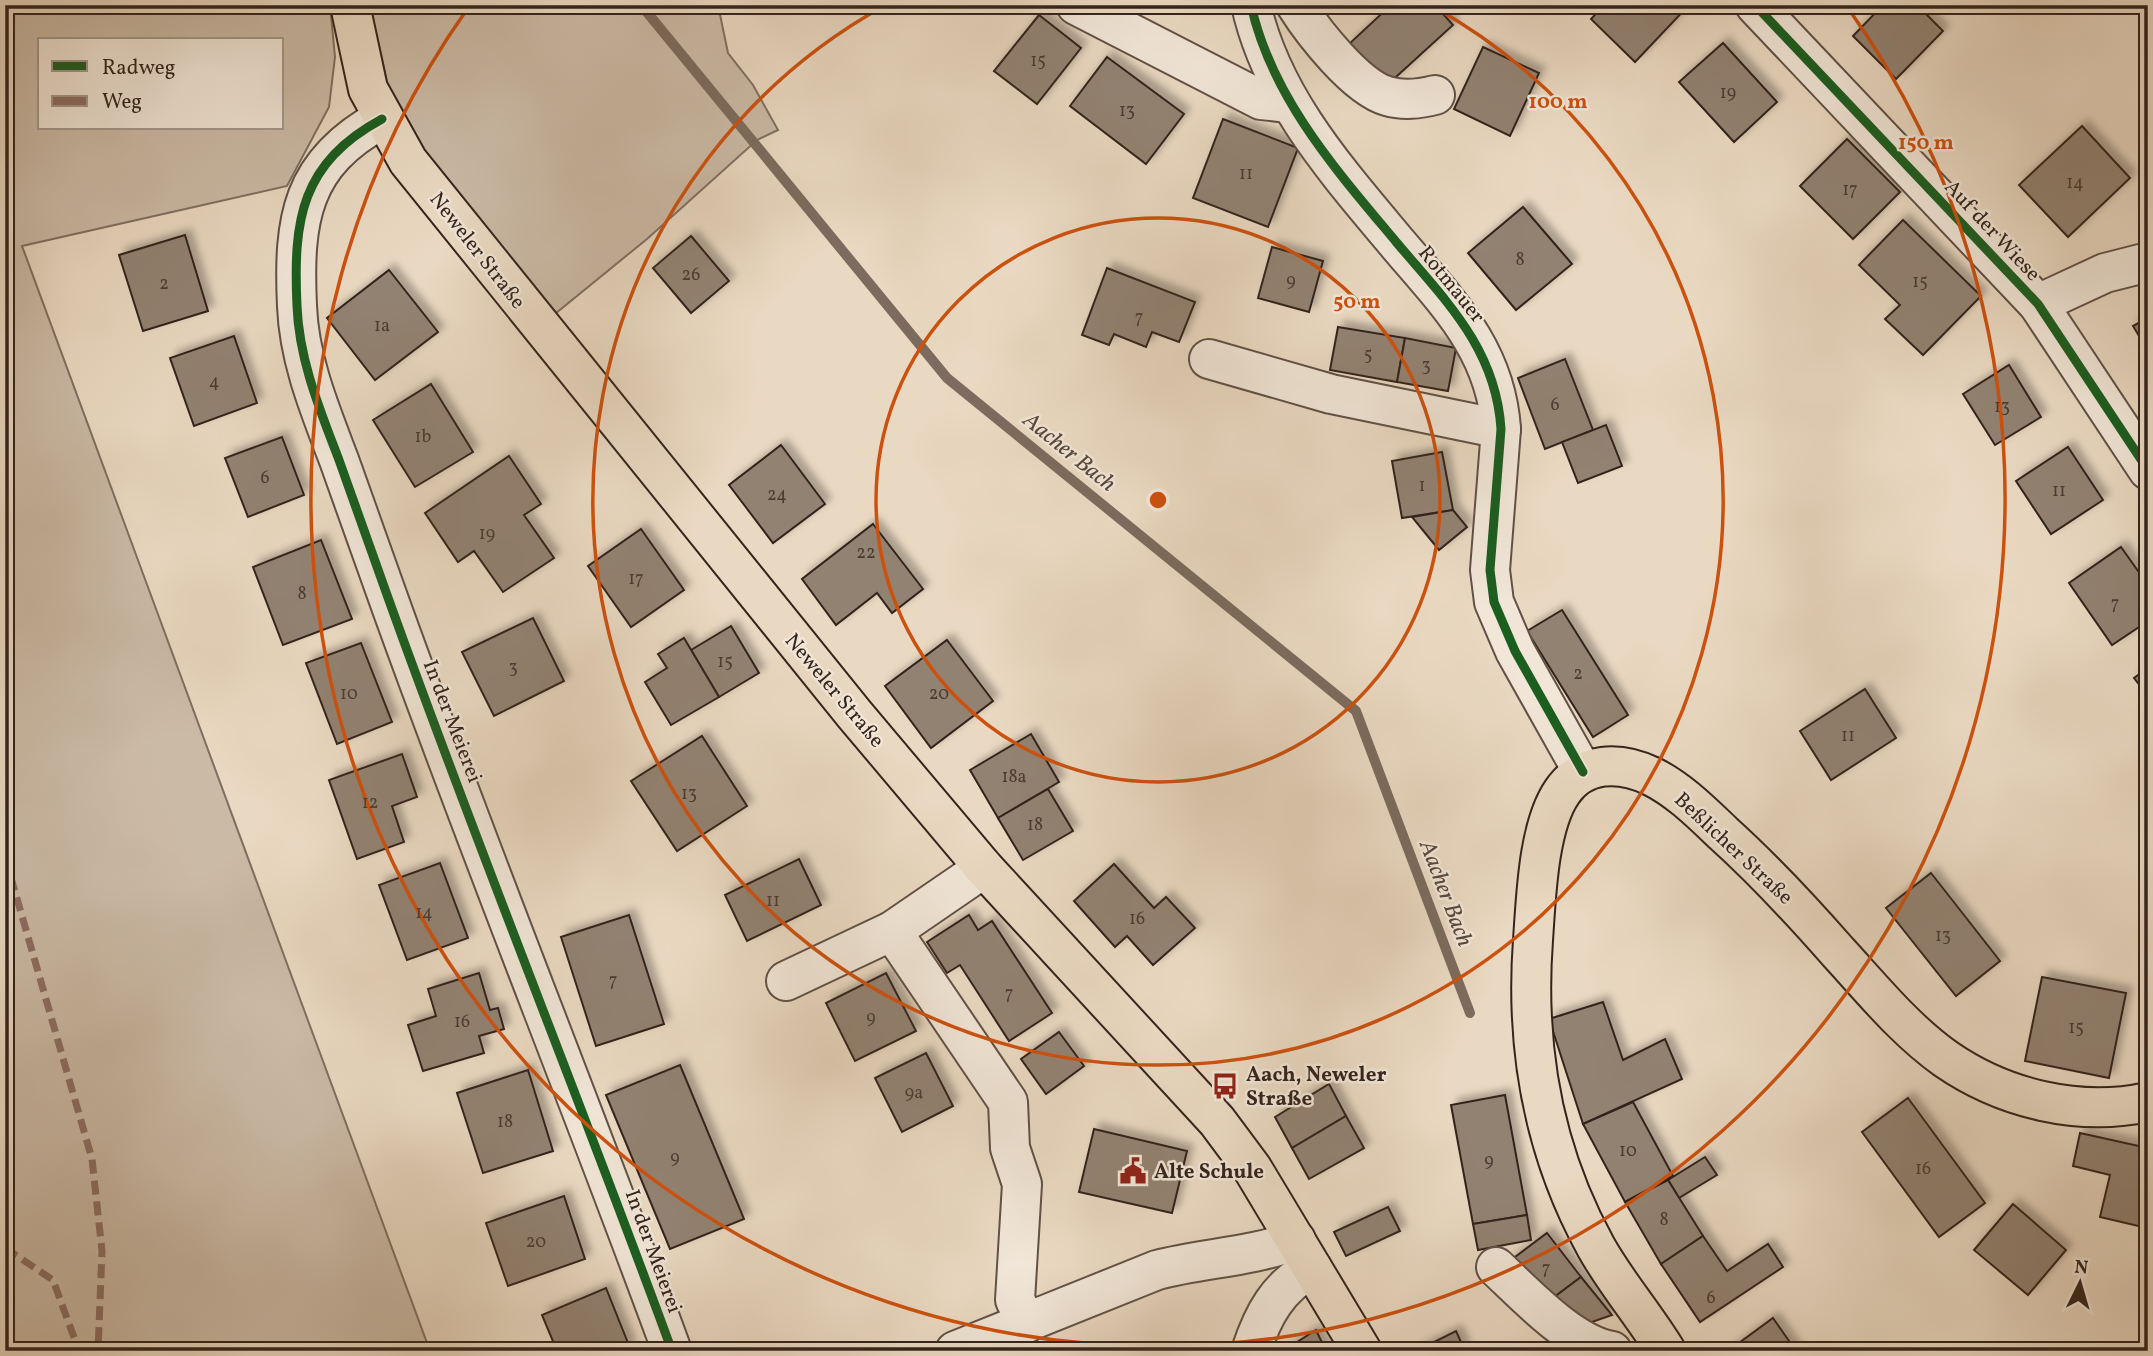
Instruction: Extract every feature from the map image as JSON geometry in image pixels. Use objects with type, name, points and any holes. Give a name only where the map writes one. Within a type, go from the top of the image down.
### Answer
[{"type":"main road","name":"Neweler Straße","points":[[350,5],[361,65],[382,119],[408,161],[486,262],[855,715],[985,868],[1217,1121],[1252,1168],[1363,1351]]},
{"type":"main road","name":"Beßlicher Straße","points":[[1583,772],[1611,765],[1640,771],[1692,804],[1755,862],[1916,1034],[1966,1071],[1996,1087],[2061,1105],[2096,1108],[2148,1102]]},
{"type":"main road","points":[[1583,772],[1569,783],[1557,801],[1542,859],[1536,904],[1531,988],[1536,1080],[1551,1142],[1573,1200],[1596,1248],[1660,1350]]},
{"type":"street","points":[[1076,5],[1261,100],[1288,103]]},
{"type":"street","name":"Rotmauer","points":[[1251,5],[1263,47],[1288,103],[1477,343],[1494,382],[1501,429],[1490,570],[1494,602],[1515,651],[1583,772]]},
{"type":"street","points":[[1296,5],[1334,54],[1384,95],[1399,99],[1435,95]]},
{"type":"street","name":"Auf der Wiese","points":[[1755,5],[2038,304],[2148,470]]},
{"type":"street","name":"In der Meierei","points":[[382,119],[342,146],[312,181],[302,214],[297,267],[297,308],[303,348],[319,413],[416,675],[593,1133],[672,1351]]},
{"type":"street","points":[[2038,304],[2105,273],[2148,262]]},
{"type":"street","points":[[1209,359],[1331,394],[1501,429]]},
{"type":"street","points":[[786,981],[892,931],[985,868]]},
{"type":"street","points":[[892,931],[1008,1102],[1010,1148],[1022,1184],[1015,1300],[1027,1323]]},
{"type":"street","points":[[955,1351],[1106,1288],[1157,1270],[1188,1262],[1259,1251],[1304,1254],[1275,1298],[1251,1351]]},
{"type":"street","points":[[1496,1267],[1540,1308],[1586,1343],[1612,1351]]},
{"type":"shaded area","points":[[5,5],[330,5],[335,57],[329,107],[287,186],[22,246],[430,1351],[5,1351]]},
{"type":"shaded area","points":[[370,5],[718,5],[728,53],[753,85],[778,130],[757,140],[647,239],[556,313],[438,170],[391,100]]},
{"type":"building","points":[[1391,5],[1435,5],[1453,25],[1386,86],[1348,45]]},
{"type":"building","points":[[1604,5],[1689,5],[1635,62],[1591,19]]},
{"type":"building","points":[[1883,5],[1917,5],[1943,31],[1896,79],[1853,36]]},
{"type":"building","points":[[1039,15],[1081,48],[1037,104],[994,71]]},
{"type":"building","points":[[1723,43],[1777,102],[1734,142],[1679,82]]},
{"type":"building","points":[[1483,47],[1539,73],[1510,136],[1454,109]]},
{"type":"building","points":[[1107,57],[1184,114],[1146,164],[1070,106]]},
{"type":"building","points":[[1223,119],[1298,148],[1268,227],[1193,198]]},
{"type":"building","points":[[2082,126],[2130,178],[2068,237],[2019,185]]},
{"type":"building","points":[[1847,139],[1900,192],[1853,239],[1800,186]]},
{"type":"building","points":[[1523,207],[1572,264],[1516,310],[1468,253]]},
{"type":"building","points":[[1903,220],[1981,296],[1923,355],[1885,319],[1900,305],[1859,265]]},
{"type":"building","points":[[185,235],[208,311],[143,331],[119,255]]},
{"type":"building","points":[[691,236],[729,281],[691,313],[653,268]]},
{"type":"building","points":[[1272,247],[1323,261],[1309,312],[1258,298]]},
{"type":"building","points":[[1107,268],[1195,302],[1179,342],[1152,332],[1146,347],[1114,334],[1109,345],[1082,335]]},
{"type":"building","points":[[389,270],[438,332],[375,380],[327,318]]},
{"type":"building","points":[[2148,318],[2148,351],[2133,326]]},
{"type":"building","points":[[1338,327],[1405,338],[1397,382],[1330,370]]},
{"type":"building","points":[[234,336],[257,403],[194,426],[170,358]]},
{"type":"building","points":[[1405,338],[1456,348],[1448,391],[1397,382]]},
{"type":"building","points":[[1565,359],[1593,430],[1545,449],[1518,378]]},
{"type":"building","points":[[2009,365],[2041,417],[1995,445],[1963,394]]},
{"type":"building","points":[[431,384],[473,452],[415,487],[373,420]]},
{"type":"building","points":[[1606,425],[1622,466],[1578,483],[1562,442]]},
{"type":"building","points":[[282,437],[304,495],[248,517],[225,458]]},
{"type":"building","points":[[781,445],[825,504],[773,543],[729,485]]},
{"type":"building","points":[[2068,447],[2103,500],[2051,534],[2016,481]]},
{"type":"building","points":[[1442,452],[1453,510],[1402,518],[1392,461]]},
{"type":"building","points":[[509,456],[541,504],[524,515],[554,558],[503,592],[474,551],[458,562],[425,513]]},
{"type":"building","points":[[1453,510],[1467,527],[1439,550],[1412,517]]},
{"type":"building","points":[[873,524],[923,589],[892,613],[877,593],[836,625],[802,579]]},
{"type":"building","points":[[641,529],[684,590],[631,627],[588,566]]},
{"type":"building","points":[[321,540],[352,619],[283,645],[253,567]]},
{"type":"building","points":[[2121,547],[2148,585],[2148,621],[2112,645],[2069,583]]},
{"type":"building","points":[[1562,610],[1628,715],[1593,737],[1527,631]]},
{"type":"building","points":[[533,618],[564,681],[494,716],[462,652]]},
{"type":"building","points":[[731,626],[759,673],[719,697],[691,650]]},
{"type":"building","points":[[684,638],[719,697],[671,725],[645,682],[667,668],[658,654]]},
{"type":"building","points":[[947,640],[993,701],[931,748],[885,686]]},
{"type":"building","points":[[361,643],[392,722],[337,744],[306,663]]},
{"type":"building","points":[[2148,668],[2148,696],[2134,678]]},
{"type":"building","points":[[1865,689],[1896,738],[1831,780],[1800,731]]},
{"type":"building","points":[[1031,734],[1059,782],[998,818],[970,770]]},
{"type":"building","points":[[702,736],[747,806],[677,851],[631,781]]},
{"type":"building","points":[[402,754],[417,797],[392,806],[404,842],[357,859],[329,780]]},
{"type":"building","points":[[1048,789],[1073,831],[1023,860],[998,818]]},
{"type":"building","points":[[799,859],[821,905],[747,941],[725,895]]},
{"type":"building","points":[[440,863],[468,938],[407,960],[379,885]]},
{"type":"building","points":[[1114,864],[1154,908],[1166,897],[1195,928],[1153,965],[1127,936],[1115,947],[1074,901]]},
{"type":"building","points":[[1931,873],[2000,961],[1956,996],[1886,908]]},
{"type":"building","points":[[629,915],[664,1024],[596,1046],[561,937]]},
{"type":"building","points":[[969,915],[978,930],[992,921],[1052,1013],[1009,1041],[960,965],[947,973],[927,942]]},
{"type":"building","points":[[479,973],[490,1010],[498,1008],[504,1029],[479,1036],[484,1053],[423,1071],[408,1025],[436,1016],[428,989]]},
{"type":"building","points":[[886,973],[916,1031],[855,1061],[826,1003]]},
{"type":"building","points":[[2042,977],[2126,993],[2109,1078],[2025,1061]]},
{"type":"building","points":[[1603,1002],[1623,1060],[1665,1039],[1682,1079],[1583,1124],[1549,1019]]},
{"type":"building","points":[[1059,1032],[1084,1066],[1046,1094],[1021,1059]]},
{"type":"building","points":[[926,1053],[953,1106],[902,1132],[875,1078]]},
{"type":"building","points":[[680,1065],[744,1219],[670,1249],[606,1095]]},
{"type":"building","points":[[528,1070],[553,1151],[483,1173],[457,1093]]},
{"type":"building","points":[[1329,1084],[1346,1116],[1292,1148],[1275,1117]]},
{"type":"building","points":[[1505,1095],[1527,1215],[1473,1224],[1451,1105]]},
{"type":"building","points":[[1908,1098],[1985,1203],[1939,1237],[1862,1132]]},
{"type":"building","points":[[1633,1102],[1673,1176],[1625,1202],[1583,1124]]},
{"type":"building","points":[[1346,1116],[1364,1148],[1309,1179],[1292,1148]]},
{"type":"building","name":"Alte Schule","points":[[1094,1129],[1187,1151],[1172,1213],[1079,1192]]},
{"type":"building","points":[[2080,1133],[2148,1148],[2147,1228],[2100,1217],[2110,1175],[2073,1166]]},
{"type":"building","points":[[1705,1157],[1717,1175],[1679,1198],[1668,1180]]},
{"type":"building","points":[[1668,1180],[1703,1236],[1661,1264],[1625,1202]]},
{"type":"building","points":[[564,1196],[585,1259],[508,1286],[486,1223]]},
{"type":"building","points":[[2013,1204],[2066,1250],[2028,1295],[1974,1250]]},
{"type":"building","points":[[1388,1207],[1400,1231],[1346,1256],[1334,1232]]},
{"type":"building","points":[[1527,1215],[1531,1240],[1478,1250],[1473,1224]]},
{"type":"building","points":[[1547,1233],[1581,1277],[1545,1304],[1511,1260]]},
{"type":"building","points":[[1703,1236],[1727,1271],[1768,1244],[1783,1267],[1700,1322],[1661,1264]]},
{"type":"building","points":[[1581,1277],[1612,1315],[1589,1323],[1545,1304]]},
{"type":"building","points":[[606,1288],[630,1348],[624,1351],[557,1351],[542,1315]]},
{"type":"building","points":[[1773,1318],[1796,1351],[1728,1351]]},
{"type":"building","points":[[1316,1330],[1326,1351],[1283,1351]]},
{"type":"building","points":[[1456,1331],[1465,1351],[1416,1351]]},
{"type":"waterway","name":"Aacher Bach","points":[[641,5],[947,378],[1356,711],[1470,1013]]},
{"type":"marked path","points":[[5,857],[92,1159],[102,1251],[98,1351]]},
{"type":"marked path","points":[[5,1248],[53,1280],[79,1351]]},
{"type":"cycle path","points":[[1251,5],[1274,72],[1309,132],[1352,189],[1450,306],[1479,350],[1490,374],[1501,429],[1490,570],[1494,602],[1515,651],[1583,772]]},
{"type":"cycle path","points":[[1755,5],[2038,304],[2148,470]]},
{"type":"cycle path","points":[[382,119],[355,136],[334,155],[318,175],[308,196],[297,246],[296,275],[299,326],[306,365],[421,687],[672,1351]]},
{"type":"place","name":"Aach, Neweler Straße","points":[[1225,1086]]},
{"type":"place","name":"Alte Schule","points":[[1133,1171]]}]
